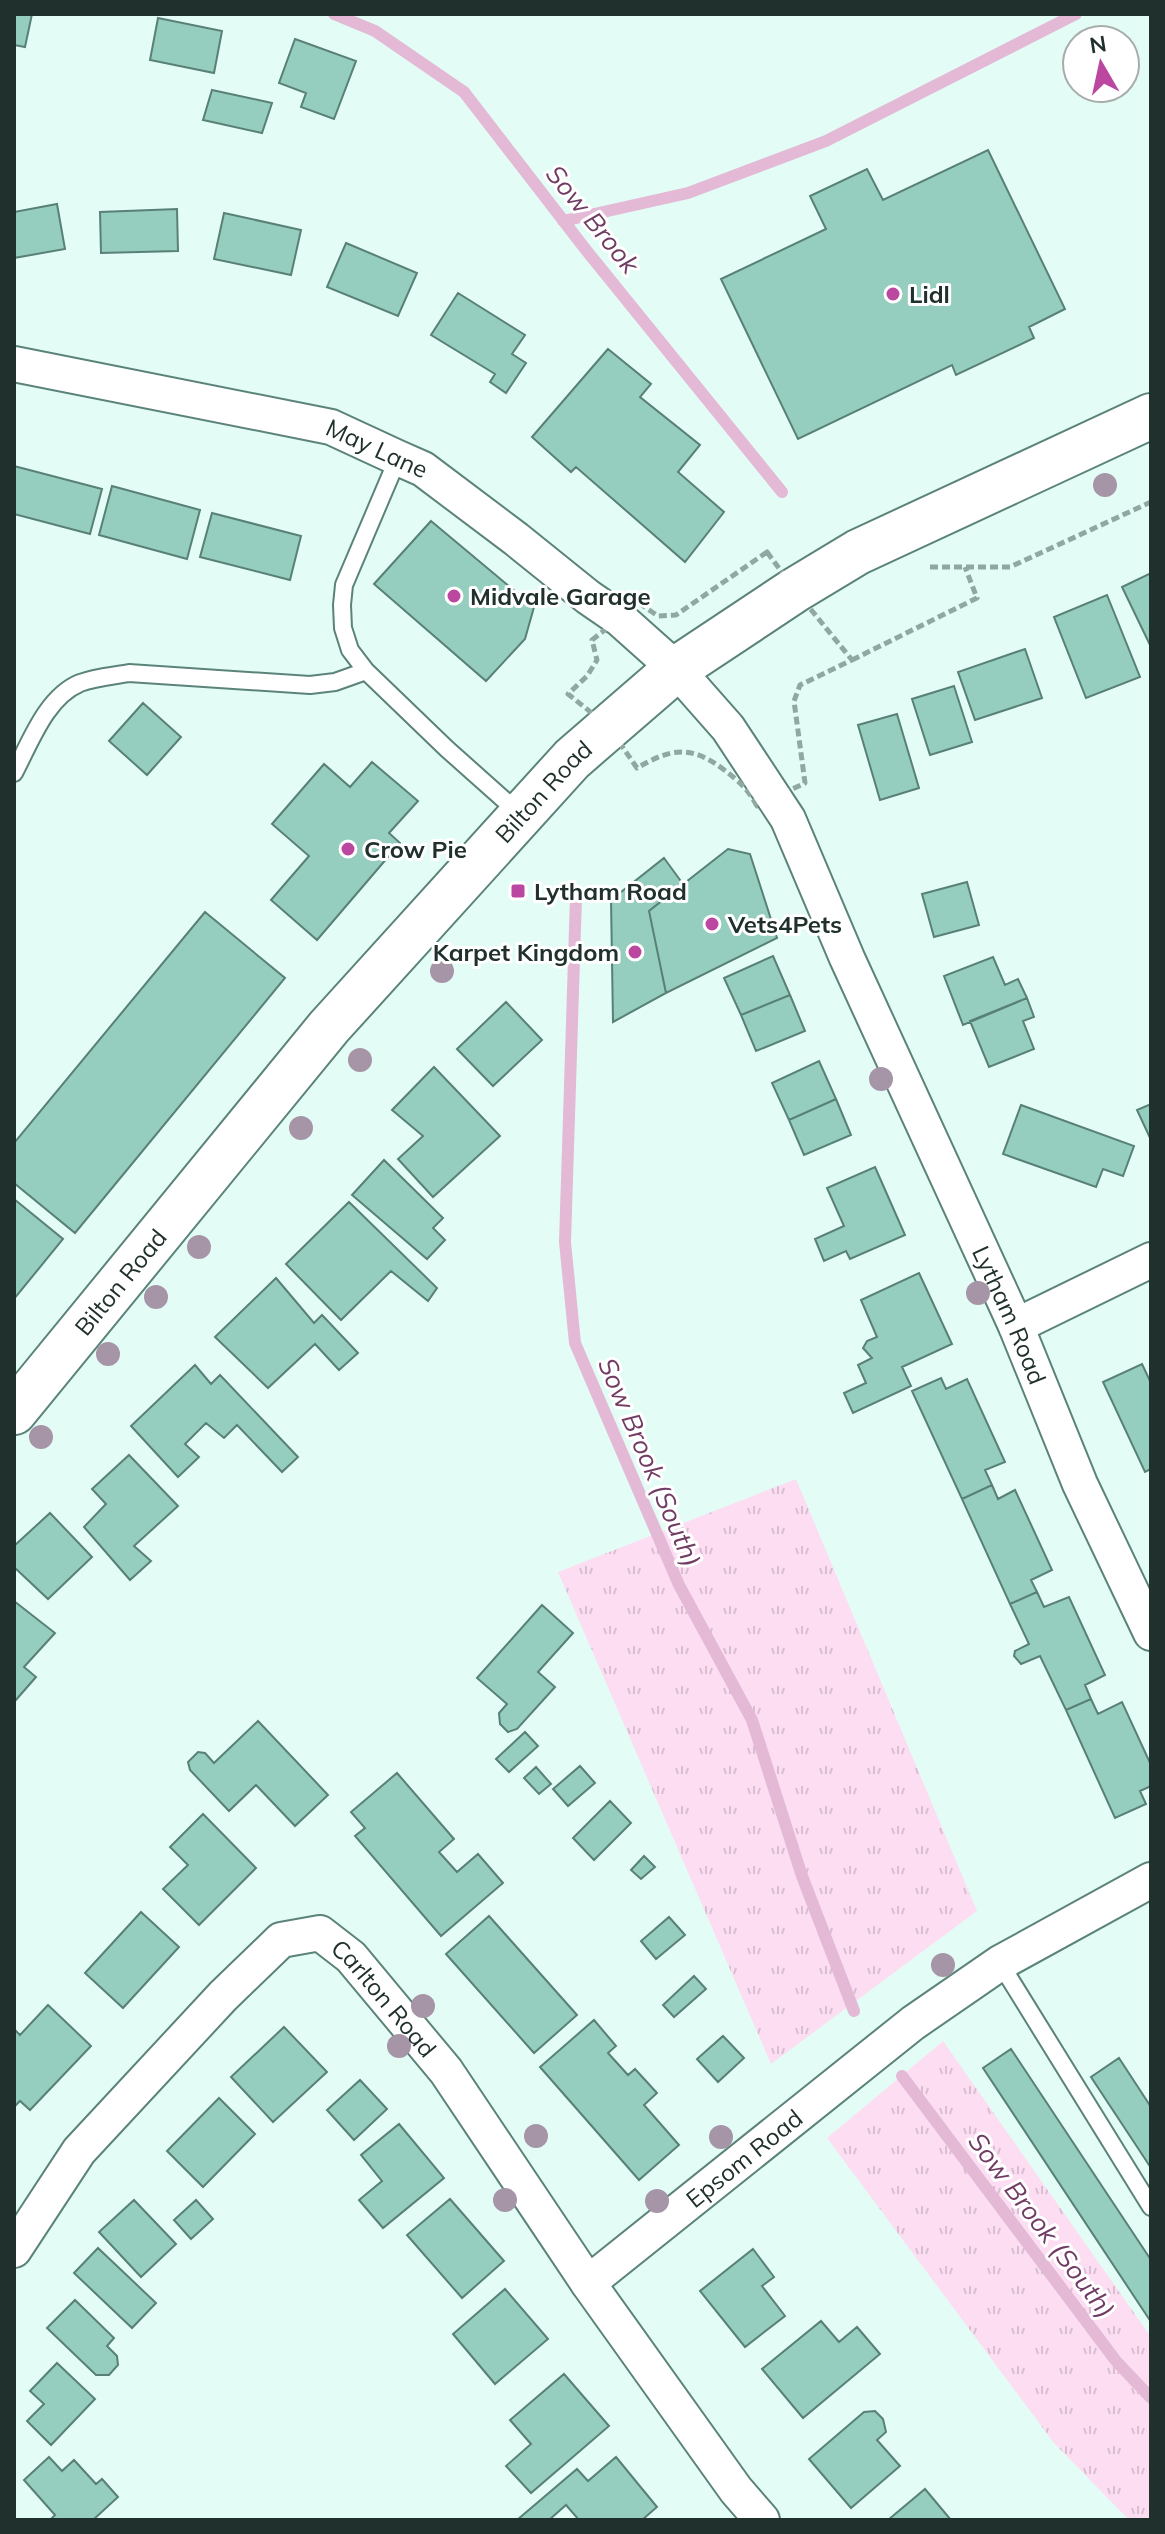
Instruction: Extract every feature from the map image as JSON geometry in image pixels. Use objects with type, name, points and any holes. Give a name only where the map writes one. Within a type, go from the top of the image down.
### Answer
[{"type":"main road","name":"Bilton Road","points":[[14,1412],[329,1027],[572,759],[676,669],[858,552],[1151,416]]},
{"type":"street","name":"May Lane","points":[[14,364],[331,427],[423,469],[620,619],[676,669]]},
{"type":"street","name":"Lytham Road","points":[[676,669],[728,728],[788,819],[847,958],[1016,1326],[1080,1484],[1151,1633]]},
{"type":"street","points":[[1016,1326],[1151,1260]]},
{"type":"street","name":"Epsom Road","points":[[588,2283],[913,2023],[1000,1963],[1151,1880]]},
{"type":"street","name":"Carlton Road","points":[[14,2250],[79,2151],[223,1996],[281,1940],[320,1933],[351,1957],[446,2071],[588,2283]]},
{"type":"street","points":[[588,2283],[736,2490],[762,2520]]},
{"type":"lane","points":[[398,458],[344,585],[343,628],[350,650],[366,671],[521,815]]},
{"type":"lane","points":[[14,773],[53,704],[76,685],[101,677],[129,673],[310,685],[335,682],[366,671]]},
{"type":"lane","points":[[1000,1963],[1151,2207]]},
{"type":"path","points":[[928,567],[1010,567],[1151,502]]},
{"type":"path","points":[[852,660],[977,598],[965,567]]},
{"type":"green space","points":[[796,1479],[977,1911],[771,2064],[558,1572]]},
{"type":"green space","points":[[943,2041],[1151,2337],[1151,2520],[1129,2520],[1054,2443],[827,2138]]},
{"type":"building","points":[[14,14],[32,14],[25,47],[14,45]]},
{"type":"building","points":[[158,18],[222,31],[214,73],[150,60]]},
{"type":"building","points":[[295,39],[356,61],[334,119],[301,107],[306,93],[279,83]]},
{"type":"building","points":[[212,90],[272,103],[262,133],[203,120]]},
{"type":"building","name":"Lidl","points":[[988,150],[1065,309],[1029,327],[1034,338],[956,375],[952,365],[798,439],[721,279],[826,229],[810,196],[867,169],[883,200]]},
{"type":"building","points":[[57,204],[65,249],[14,258],[14,212]]},
{"type":"building","points":[[177,209],[178,251],[101,253],[100,212]]},
{"type":"building","points":[[224,213],[301,230],[291,275],[214,259]]},
{"type":"building","points":[[346,243],[417,273],[398,316],[327,287]]},
{"type":"building","points":[[458,293],[525,335],[512,354],[526,363],[506,393],[490,382],[495,374],[431,335]]},
{"type":"building","points":[[608,349],[651,384],[640,397],[700,445],[678,472],[724,512],[685,562],[576,467],[571,472],[532,437]]},
{"type":"building","points":[[14,466],[102,489],[90,534],[14,514]]},
{"type":"building","points":[[112,486],[200,510],[187,559],[99,535]]},
{"type":"building","points":[[212,513],[301,536],[290,580],[200,557]]},
{"type":"building","name":"Midvale Garage","points":[[431,521],[534,607],[525,639],[486,681],[374,584]]},
{"type":"building","points":[[1151,573],[1151,644],[1150,645],[1122,587]]},
{"type":"building","points":[[1107,595],[1140,677],[1086,698],[1054,617]]},
{"type":"building","points":[[1025,649],[1042,698],[975,720],[958,672]]},
{"type":"building","points":[[954,686],[972,742],[930,755],[912,699]]},
{"type":"building","points":[[143,703],[181,737],[147,775],[109,741]]},
{"type":"building","points":[[897,714],[919,788],[880,800],[858,725]]},
{"type":"building","name":"Crow Pie","points":[[372,762],[418,801],[389,833],[400,843],[317,940],[271,900],[309,856],[272,824],[324,764],[350,787]]},
{"type":"building","name":"Vets4Pets","points":[[728,849],[750,854],[777,938],[666,993],[649,911]]},
{"type":"building","name":"Karpet Kingdom","points":[[664,858],[683,884],[649,911],[666,993],[613,1022],[611,900]]},
{"type":"building","points":[[967,882],[979,925],[934,937],[922,894]]},
{"type":"building","points":[[205,912],[285,978],[75,1233],[14,1183],[14,1143]]},
{"type":"building","points":[[773,956],[790,995],[741,1015],[724,978]]},
{"type":"building","points":[[993,957],[1005,985],[1018,979],[1027,998],[963,1025],[944,976]]},
{"type":"building","points":[[790,995],[805,1031],[756,1051],[741,1015]]},
{"type":"building","points":[[1027,998],[1034,1017],[1023,1021],[1034,1049],[989,1067],[970,1021]]},
{"type":"building","points":[[506,1002],[542,1040],[493,1086],[457,1049]]},
{"type":"building","points":[[819,1061],[836,1099],[789,1120],[772,1083]]},
{"type":"building","points":[[434,1067],[500,1136],[433,1197],[398,1159],[423,1136],[392,1110]]},
{"type":"building","points":[[836,1099],[851,1135],[804,1155],[789,1120]]},
{"type":"building","points":[[1151,1104],[1151,1140],[1137,1110]]},
{"type":"building","points":[[1021,1105],[1134,1146],[1123,1176],[1103,1169],[1096,1187],[1003,1154]]},
{"type":"building","points":[[384,1160],[443,1218],[433,1228],[445,1240],[427,1259],[352,1195]]},
{"type":"building","points":[[875,1167],[905,1235],[850,1259],[846,1251],[824,1261],[815,1239],[844,1226],[827,1188]]},
{"type":"building","points":[[14,1199],[63,1239],[14,1299]]},
{"type":"building","points":[[349,1202],[437,1288],[428,1301],[391,1271],[341,1320],[286,1264]]},
{"type":"building","points":[[919,1273],[952,1344],[902,1367],[911,1386],[853,1413],[844,1393],[866,1383],[858,1365],[872,1358],[863,1348],[867,1341],[877,1337],[861,1300]]},
{"type":"building","points":[[276,1278],[314,1323],[322,1315],[358,1353],[339,1370],[315,1344],[268,1388],[215,1337]]},
{"type":"building","points":[[1142,1364],[1151,1383],[1151,1469],[1145,1472],[1103,1382]]},
{"type":"building","points":[[195,1365],[211,1384],[220,1375],[298,1457],[282,1472],[237,1425],[224,1438],[206,1423],[185,1444],[199,1457],[178,1477],[131,1426]]},
{"type":"building","points":[[941,1378],[946,1389],[967,1379],[1005,1462],[985,1470],[992,1485],[962,1499],[912,1391]]},
{"type":"building","points":[[129,1455],[178,1506],[134,1546],[151,1561],[130,1580],[84,1527],[106,1504],[92,1489]]},
{"type":"building","points":[[992,1485],[998,1499],[1015,1490],[1052,1570],[1031,1580],[1037,1592],[1010,1604],[962,1499]]},
{"type":"building","points":[[50,1513],[92,1557],[48,1599],[14,1567],[14,1546]]},
{"type":"building","points":[[1037,1592],[1044,1607],[1069,1597],[1105,1675],[1085,1685],[1091,1699],[1066,1710],[1040,1656],[1021,1664],[1014,1656],[1015,1651],[1029,1644],[1010,1604]]},
{"type":"building","points":[[14,1601],[55,1633],[24,1667],[36,1677],[15,1701]]},
{"type":"building","points":[[542,1605],[573,1633],[538,1672],[555,1687],[517,1729],[508,1732],[500,1724],[499,1713],[507,1704],[477,1678]]},
{"type":"building","points":[[1091,1699],[1098,1714],[1122,1702],[1151,1765],[1151,1786],[1140,1791],[1146,1804],[1115,1818],[1066,1710]]},
{"type":"building","points":[[258,1721],[328,1795],[295,1826],[256,1785],[229,1811],[190,1770],[188,1762],[198,1752],[205,1753],[214,1763]]},
{"type":"building","points":[[525,1732],[538,1746],[509,1772],[496,1759]]},
{"type":"building","points":[[580,1766],[595,1783],[568,1806],[553,1789]]},
{"type":"building","points":[[536,1767],[551,1784],[539,1794],[524,1778]]},
{"type":"building","points":[[397,1773],[454,1839],[439,1852],[457,1872],[478,1854],[503,1883],[441,1936],[355,1836],[365,1828],[351,1812]]},
{"type":"building","points":[[610,1801],[631,1823],[594,1860],[573,1838]]},
{"type":"building","points":[[203,1814],[256,1868],[199,1925],[163,1889],[188,1865],[170,1847]]},
{"type":"building","points":[[644,1856],[655,1867],[641,1879],[631,1870]]},
{"type":"building","points":[[141,1912],[179,1947],[123,2008],[85,1973]]},
{"type":"building","points":[[489,1916],[577,2015],[534,2053],[446,1954]]},
{"type":"building","points":[[669,1917],[685,1935],[656,1959],[641,1941]]},
{"type":"building","points":[[694,1976],[706,1989],[674,2017],[663,2005]]},
{"type":"building","points":[[48,2005],[91,2046],[30,2110],[20,2101],[14,2107],[14,2029],[20,2035]]},
{"type":"building","points":[[594,2020],[616,2046],[608,2053],[628,2075],[635,2069],[657,2093],[644,2105],[679,2145],[639,2180],[540,2067]]},
{"type":"building","points":[[284,2027],[327,2072],[273,2122],[231,2077]]},
{"type":"building","points":[[723,2036],[744,2058],[718,2082],[697,2059]]},
{"type":"building","points":[[1011,2049],[1151,2260],[1151,2322],[983,2068]]},
{"type":"building","points":[[1119,2058],[1151,2107],[1151,2168],[1091,2077]]},
{"type":"building","points":[[360,2080],[387,2109],[354,2140],[327,2110]]},
{"type":"building","points":[[219,2098],[255,2134],[203,2187],[167,2151]]},
{"type":"building","points":[[399,2124],[444,2178],[383,2228],[359,2200],[382,2181],[361,2155]]},
{"type":"building","points":[[450,2199],[504,2261],[462,2298],[407,2235]]},
{"type":"building","points":[[134,2200],[176,2244],[141,2277],[99,2232]]},
{"type":"building","points":[[196,2200],[213,2219],[191,2239],[174,2220]]},
{"type":"building","points":[[98,2248],[156,2303],[132,2328],[74,2273]]},
{"type":"building","points":[[753,2249],[774,2277],[762,2286],[785,2316],[745,2347],[700,2291]]},
{"type":"building","points":[[505,2289],[548,2339],[495,2384],[453,2334]]},
{"type":"building","points":[[75,2300],[114,2338],[107,2346],[117,2356],[118,2365],[109,2375],[96,2375],[47,2328]]},
{"type":"building","points":[[821,2321],[839,2342],[857,2327],[880,2354],[803,2418],[762,2369]]},
{"type":"building","points":[[57,2363],[95,2399],[51,2445],[27,2421],[44,2404],[30,2391]]},
{"type":"building","points":[[564,2374],[609,2426],[531,2493],[506,2466],[531,2444],[510,2420]]},
{"type":"building","points":[[875,2411],[883,2419],[886,2432],[877,2440],[900,2466],[851,2508],[809,2459],[864,2412]]},
{"type":"building","points":[[49,2457],[62,2471],[74,2460],[96,2484],[102,2479],[118,2497],[93,2520],[50,2520],[55,2515],[24,2480]]},
{"type":"building","points":[[616,2457],[657,2507],[642,2520],[579,2520],[566,2505],[549,2520],[517,2520],[577,2469],[588,2481]]},
{"type":"building","points":[[925,2489],[951,2520],[888,2520]]},
{"type":"waterway","name":"Sow Brook","points":[[334,14],[375,31],[464,92],[586,250],[782,492]]},
{"type":"waterway","points":[[563,221],[688,193],[826,141],[1076,14]]},
{"type":"waterway","name":"Sow Brook (South)","points":[[576,897],[565,1242],[575,1343],[679,1585],[752,1720],[802,1876],[854,2011]]},
{"type":"waterway","name":"Sow Brook (South)","points":[[902,2076],[1116,2361],[1151,2398]]},
{"type":"place","name":"Lidl","points":[[893,294]]},
{"type":"place","name":"Midvale Garage","points":[[454,596]]},
{"type":"place","name":"Crow Pie","points":[[348,849]]},
{"type":"place","name":"Lytham Road","points":[[518,891]]},
{"type":"place","name":"Vets4Pets","points":[[712,924]]},
{"type":"place","name":"Karpet Kingdom","points":[[635,952]]}]
